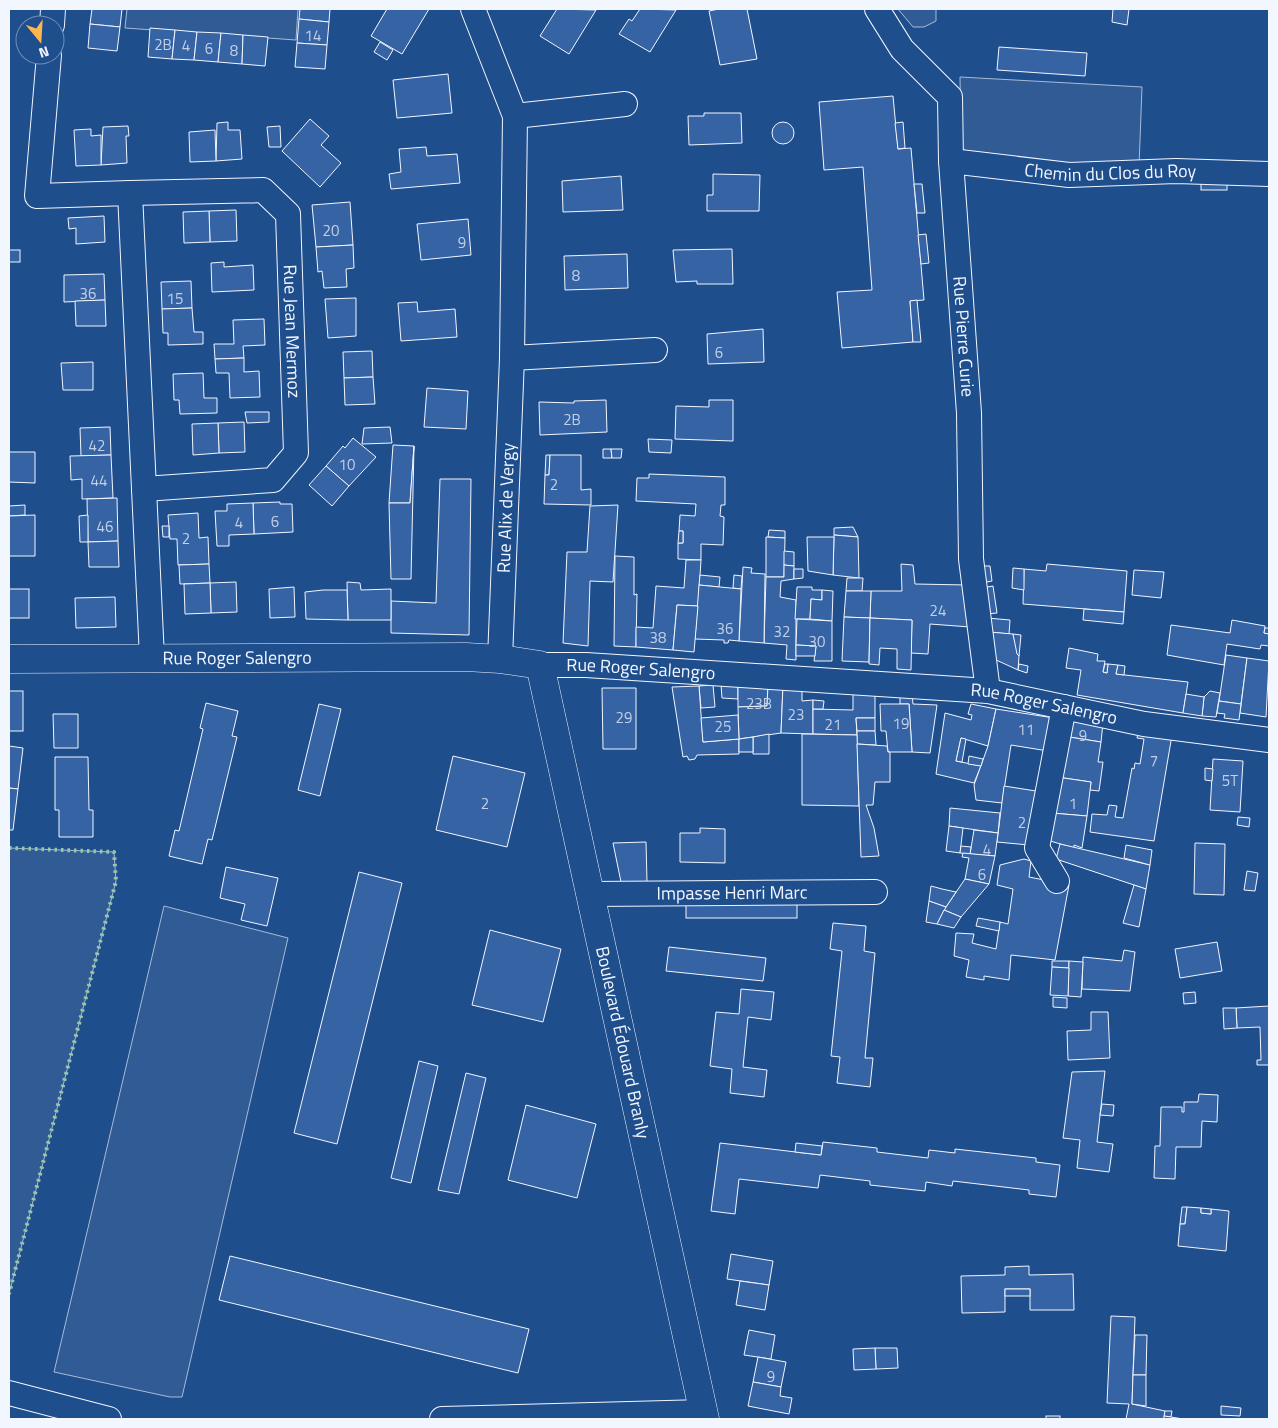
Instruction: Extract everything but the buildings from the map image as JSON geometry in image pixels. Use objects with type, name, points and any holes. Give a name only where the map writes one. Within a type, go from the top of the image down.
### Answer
[{"type":"street","name":"Rue Alix de Vergy","points":[[473,9],[514,116],[512,358],[500,659]]},
{"type":"street","name":"Rue Pierre Curie","points":[[877,9],[902,49],[950,97],[951,161],[969,413],[971,559],[988,691]]},
{"type":"street","name":"Rue Jean Mermoz","points":[[48,65],[37,196],[264,190],[288,214],[296,453],[273,480],[144,490]]},
{"type":"street","points":[[514,116],[625,104]]},
{"type":"street","name":"Chemin du Clos du Roy","points":[[951,161],[1069,175],[1176,171],[1269,174]]},
{"type":"street","points":[[130,193],[152,658]]},
{"type":"street","points":[[512,358],[655,350]]},
{"type":"street","name":"Rue Roger Salengro","points":[[9,659],[427,657],[500,659],[540,666],[586,665],[988,691],[1144,724],[1269,740]]},
{"type":"street","name":"Boulevard Édouard Branly","points":[[540,666],[705,1416]]},
{"type":"street","points":[[1057,881],[1037,848],[1064,707]]},
{"type":"street","name":"Impasse Henri Marc","points":[[590,894],[875,892]]},
{"type":"street","points":[[9,1393],[109,1419]]},
{"type":"street","points":[[442,1419],[705,1416]]},
{"type":"shaded area","points":[[127,9],[298,9],[296,40],[125,28]]},
{"type":"shaded area","points":[[898,9],[936,9],[936,21],[924,27],[913,27]]},
{"type":"shaded area","points":[[960,77],[1142,87],[1139,167],[1013,161],[975,156],[961,148]]},
{"type":"shaded area","points":[[9,848],[114,852],[116,881],[9,1294]]},
{"type":"shaded area","points":[[164,906],[288,938],[182,1397],[170,1397],[54,1372]]},
{"type":"hedge","points":[[9,848],[114,852],[116,881],[9,1294]]}]
